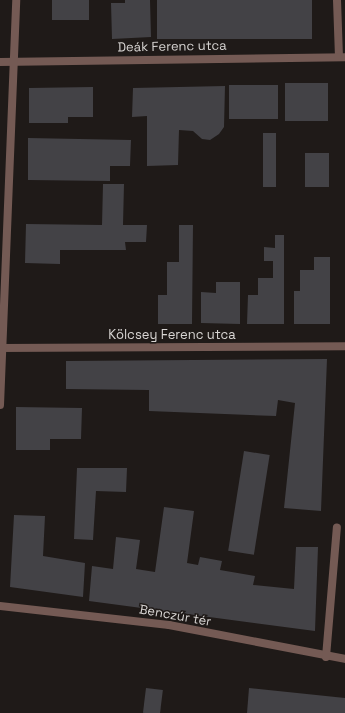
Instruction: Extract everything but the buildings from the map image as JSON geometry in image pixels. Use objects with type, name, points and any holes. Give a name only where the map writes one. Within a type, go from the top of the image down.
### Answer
[{"type":"street","points":[[0,405],[16,0]]},
{"type":"street","points":[[338,0],[342,57]]},
{"type":"street","name":"Deák Ferenc utca","points":[[0,62],[342,57]]},
{"type":"street","name":"Kölcsey Ferenc utca","points":[[2,348],[345,346]]},
{"type":"street","points":[[326,657],[337,527]]},
{"type":"street","name":"Benczúr tér","points":[[0,606],[169,625],[326,657],[345,659]]}]
